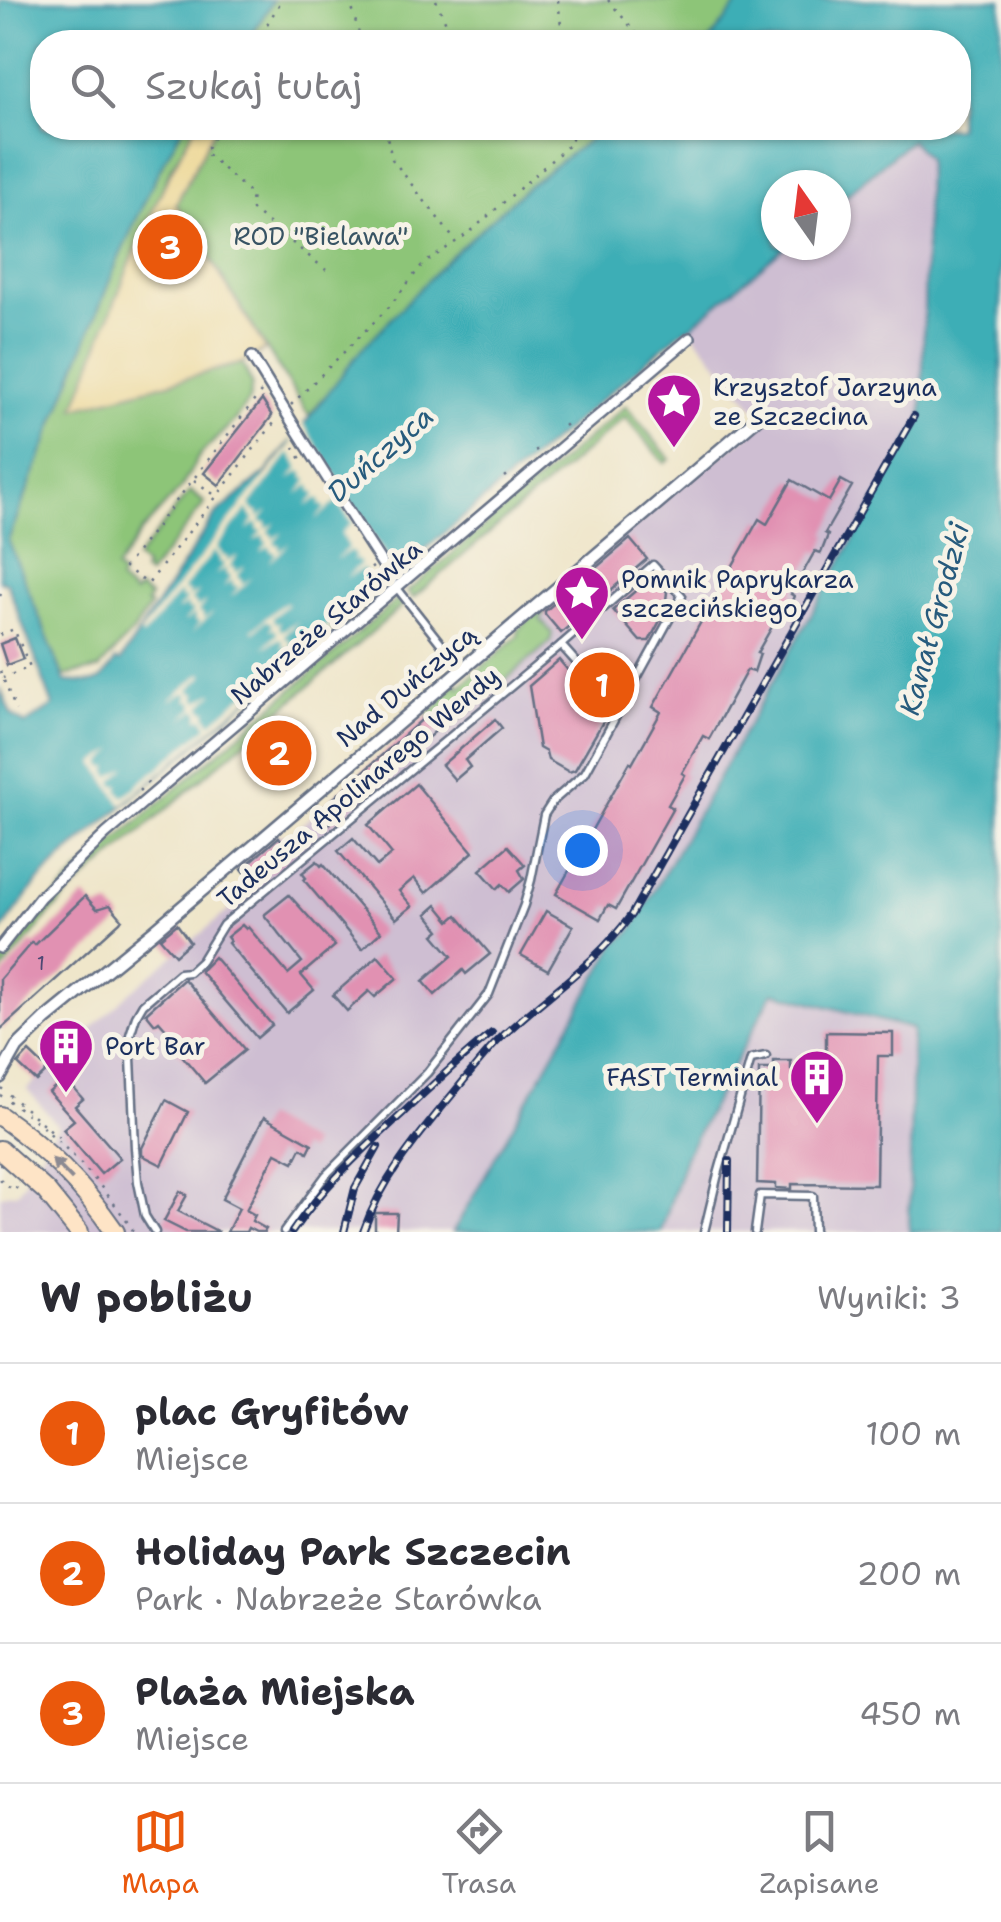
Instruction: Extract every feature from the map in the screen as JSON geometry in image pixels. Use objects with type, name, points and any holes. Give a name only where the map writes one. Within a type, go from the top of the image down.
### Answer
[{"type":"main road","points":[[0,1116],[56,1162],[115,1232]]},
{"type":"main road","points":[[0,1150],[46,1192],[79,1232]]},
{"type":"street","name":"Nabrzeże Starówka","points":[[0,948],[62,874],[486,506],[690,338]]},
{"type":"street","points":[[252,357],[395,584]]},
{"type":"street","name":"Nad Duńczycą","points":[[0,1076],[16,1048],[46,1018],[760,416]]},
{"type":"lane","name":"Tadeusza Apolinarego Wendy","points":[[155,1232],[141,1200],[134,1148],[130,1034],[143,1004],[201,961],[223,925],[653,565],[682,596],[620,711]]},
{"type":"lane","points":[[395,584],[460,670]]},
{"type":"lane","points":[[284,1232],[326,1176],[428,1072],[489,994],[532,880],[544,814],[585,773],[620,711],[562,645]]},
{"type":"lane","points":[[704,1232],[751,1058],[766,1056]]},
{"type":"lane","points":[[754,1232],[760,1195],[813,1196],[814,1232]]},
{"type":"path","points":[[263,30],[282,0]]},
{"type":"path","points":[[350,0],[358,30]]},
{"type":"path","points":[[436,0],[449,30]]},
{"type":"path","points":[[558,0],[562,30]]},
{"type":"path","points":[[608,0],[634,30]]},
{"type":"path","points":[[212,140],[205,152],[250,194],[252,210],[326,270]]},
{"type":"path","points":[[388,140],[392,159],[456,241]]},
{"type":"path","points":[[268,383],[124,566],[148,584],[258,440],[388,307],[422,265],[481,222],[572,140]]},
{"type":"path","points":[[564,426],[569,422]]},
{"type":"path","points":[[294,447],[302,460],[306,458]]},
{"type":"path","points":[[505,477],[510,473]]},
{"type":"path","points":[[193,480],[216,496]]},
{"type":"path","points":[[374,566],[370,569],[378,582]]},
{"type":"path","points":[[352,608],[366,597]]},
{"type":"path","points":[[0,635],[14,629],[30,667],[3,678]]},
{"type":"path","points":[[0,671],[16,710]]},
{"type":"path","points":[[252,694],[265,682]]},
{"type":"path","points":[[2,693],[8,691]]},
{"type":"path","points":[[141,793],[138,790],[152,778]]},
{"type":"path","points":[[0,1088],[60,1141]]},
{"type":"path","points":[[0,1179],[16,1189]]},
{"type":"shaded area","points":[[911,140],[927,159],[922,419],[630,933],[616,943],[453,1232],[0,1232],[0,1195],[18,1192],[58,1126],[27,1089],[130,992],[257,887],[239,867],[277,835],[290,835],[427,715],[439,728],[447,730],[550,642],[552,632],[540,619],[545,606],[661,500],[766,422],[689,328],[769,260],[851,260],[851,191]]},
{"type":"shaded area","points":[[772,991],[913,1029],[909,1232],[661,1232],[685,1157]]},
{"type":"green space","points":[[273,0],[754,0],[733,30],[255,30]]},
{"type":"green space","points":[[176,140],[187,140],[170,170],[76,407],[242,363],[252,384],[249,400],[234,421],[199,456],[181,488],[142,531],[116,569],[122,575],[119,581],[134,594],[139,589],[150,597],[146,603],[150,606],[99,669],[63,676],[8,540],[117,262]]},
{"type":"green space","name":"ROD \"Bielawa\"","points":[[209,140],[612,140],[322,399],[309,416],[176,204]]},
{"type":"green space","points":[[626,406],[670,459],[665,463],[625,417],[413,598],[407,592]]},
{"type":"green space","points":[[190,491],[205,503],[148,575],[143,571],[146,567],[136,559]]},
{"type":"green space","points":[[398,599],[403,605],[75,888],[0,974],[0,965],[30,925],[80,871]]},
{"type":"green space","points":[[545,606],[540,619],[552,633],[550,642],[447,730],[439,728],[427,715],[440,703],[437,698],[454,683],[459,687],[518,636],[518,629]]},
{"type":"sand","points":[[187,140],[209,140],[176,204],[266,349],[242,363],[75,408],[144,230]]},
{"type":"water","name":"Duńczyca","points":[[0,0],[273,0],[255,30],[30,30],[30,140],[176,140],[117,262],[8,540],[65,681],[95,682],[116,660],[120,662],[215,515],[267,472],[361,350],[448,259],[528,186],[588,140],[911,140],[851,191],[851,170],[761,170],[761,260],[769,260],[64,856],[36,884],[0,933],[0,688],[11,714],[25,724],[53,706],[7,583],[0,581]]},
{"type":"water","name":"Kanał Grodzki","points":[[741,0],[1001,0],[1001,1232],[909,1232],[912,1029],[773,992],[685,1157],[661,1232],[453,1232],[616,943],[630,933],[922,419],[927,159],[911,140],[971,140],[971,30],[718,30]]},
{"type":"pier","points":[[303,423],[345,490],[343,496],[357,518],[361,516],[397,575],[122,805],[95,763],[116,749],[102,763],[109,767],[110,777],[127,767],[113,781],[115,786],[120,785],[118,790],[124,797],[208,726],[203,718],[198,719],[197,709],[181,719],[194,705],[192,700],[187,701],[186,692],[169,701],[184,688],[204,675],[189,689],[197,693],[198,702],[215,692],[201,706],[208,710],[206,715],[211,723],[291,655],[286,647],[281,648],[280,638],[263,648],[277,634],[270,630],[272,625],[265,621],[252,630],[267,617],[287,604],[272,618],[275,623],[280,622],[281,631],[298,621],[284,635],[286,640],[291,639],[289,644],[294,652],[373,586],[368,577],[364,578],[363,568],[346,578],[360,564],[353,560],[351,550],[334,560],[349,547],[341,533],[352,523],[337,501],[314,521],[325,508],[319,506],[318,498],[305,507],[316,495],[310,485],[297,494],[308,481],[302,478],[301,471],[288,480],[299,468],[290,453],[250,505],[258,512],[258,518],[269,511],[260,521],[266,522],[266,529],[276,522],[268,532],[272,539],[283,532],[274,542],[279,544],[279,550],[290,543],[268,564],[276,553],[270,546],[260,552],[268,542],[264,535],[253,541],[262,531],[257,530],[256,523],[246,530],[254,520],[247,509],[217,547],[227,556],[227,562],[238,555],[230,566],[235,573],[245,566],[237,576],[242,584],[253,577],[230,598],[238,587],[233,586],[233,580],[223,587],[231,577],[226,575],[226,568],[215,575],[224,565],[214,551],[183,589],[189,591],[189,597],[200,590],[191,600],[196,602],[196,608],[207,601],[198,611],[203,613],[203,619],[214,612],[192,633],[200,622],[195,621],[195,614],[184,622],[193,611],[188,610],[188,604],[177,611],[186,600],[181,599],[180,592],[143,636],[140,633],[292,442],[298,424]]},
{"type":"building","points":[[262,400],[272,416],[219,485],[204,473]]},
{"type":"building","points":[[792,480],[829,501],[841,480],[852,486],[825,533],[828,535],[821,553],[815,551],[791,594],[794,596],[787,613],[781,611],[757,653],[760,654],[754,672],[747,670],[709,739],[703,736],[668,805],[673,808],[616,909],[608,905],[600,919],[556,894],[661,712],[653,707],[759,519],[767,524]]},
{"type":"building","points":[[630,539],[647,559],[561,633],[545,611]]},
{"type":"building","points":[[653,576],[667,592],[669,604],[649,641],[640,641],[613,610]]},
{"type":"building","points":[[15,638],[23,659],[7,665],[0,644]]},
{"type":"building","points":[[559,660],[603,711],[604,720],[575,770],[569,772],[548,760],[546,752],[539,748],[529,686]]},
{"type":"building","points":[[427,715],[439,728],[329,824],[318,812]]},
{"type":"building","points":[[495,719],[502,728],[465,760],[470,767],[455,780],[442,765]]},
{"type":"building","points":[[416,784],[473,852],[426,893],[414,878],[399,891],[412,906],[396,919],[338,851],[353,838],[377,866],[392,854],[368,825]]},
{"type":"building","points":[[279,837],[292,853],[270,872],[268,869],[259,876],[253,869],[247,875],[242,869]]},
{"type":"building","points":[[508,846],[525,865],[519,870],[524,879],[509,892],[502,884],[497,889],[480,870]]},
{"type":"building","points":[[317,861],[381,932],[362,949],[304,880],[302,873]]},
{"type":"building","points":[[289,895],[335,946],[301,975],[314,990],[287,1013],[227,937],[242,925],[248,927],[288,974],[302,962],[264,915]]},
{"type":"building","points":[[85,896],[97,909],[110,905],[122,919],[0,1030],[0,979],[32,942],[35,945]]},
{"type":"building","points":[[437,905],[450,921],[457,915],[490,954],[466,974],[463,970],[435,995],[423,981],[452,956],[434,935],[440,930],[427,914]]},
{"type":"building","points":[[546,911],[573,926],[548,970],[521,955]]},
{"type":"building","points":[[177,924],[190,942],[175,955],[160,938]]},
{"type":"building","points":[[378,956],[397,978],[375,997],[369,991],[347,1011],[333,995]]},
{"type":"building","points":[[214,957],[272,1025],[257,1038],[200,971]]},
{"type":"building","points":[[184,979],[245,1050],[205,1083],[173,1045],[175,1039],[146,1013]]},
{"type":"building","name":"FAST Terminal","points":[[826,1032],[893,1033],[893,1056],[878,1056],[876,1185],[792,1184],[792,1189],[757,1183],[759,1069],[774,1069],[774,1061],[791,1061],[791,1070],[826,1070]]},
{"type":"building","points":[[29,1052],[48,1070],[36,1081],[18,1064]]},
{"type":"building","points":[[65,1078],[83,1099],[75,1106],[120,1158],[101,1174],[63,1129],[74,1120],[49,1092]]},
{"type":"building","points":[[166,1100],[188,1112],[162,1165],[142,1155],[142,1148]]},
{"type":"building","points":[[264,1117],[312,1144],[308,1152],[301,1148],[294,1162],[276,1153],[246,1210],[255,1215],[252,1221],[266,1229],[264,1232],[248,1228],[246,1232],[227,1232],[239,1208],[222,1199]]},
{"type":"building","points":[[180,1191],[187,1195],[178,1211],[219,1232],[186,1232],[164,1221]]},
{"type":"building","points":[[375,1213],[397,1213],[396,1232],[375,1232]]},
{"type":"railway","points":[[363,1232],[380,1193],[403,1157],[481,1060],[507,1032],[588,963],[631,915],[914,416]]},
{"type":"railway","points":[[292,1232],[359,1154],[492,1033]]},
{"type":"railway","points":[[344,1232],[355,1188],[378,1147]]},
{"type":"railway","points":[[728,1232],[729,1161]]},
{"type":"place","name":"Plaża Miejska","points":[[170,247]]},
{"type":"place","name":"Krzysztof Jarzyna ze Szczecina","points":[[674,450]]},
{"type":"place","name":"Pomnik Paprykarza szczecińskiego","points":[[582,642]]},
{"type":"place","name":"plac Gryfitów","points":[[602,685]]},
{"type":"place","name":"Holiday Park Szczecin","points":[[279,753]]},
{"type":"place","name":"Port Bar","points":[[66,1095]]},
{"type":"place","name":"FAST Terminal","points":[[817,1126]]}]
